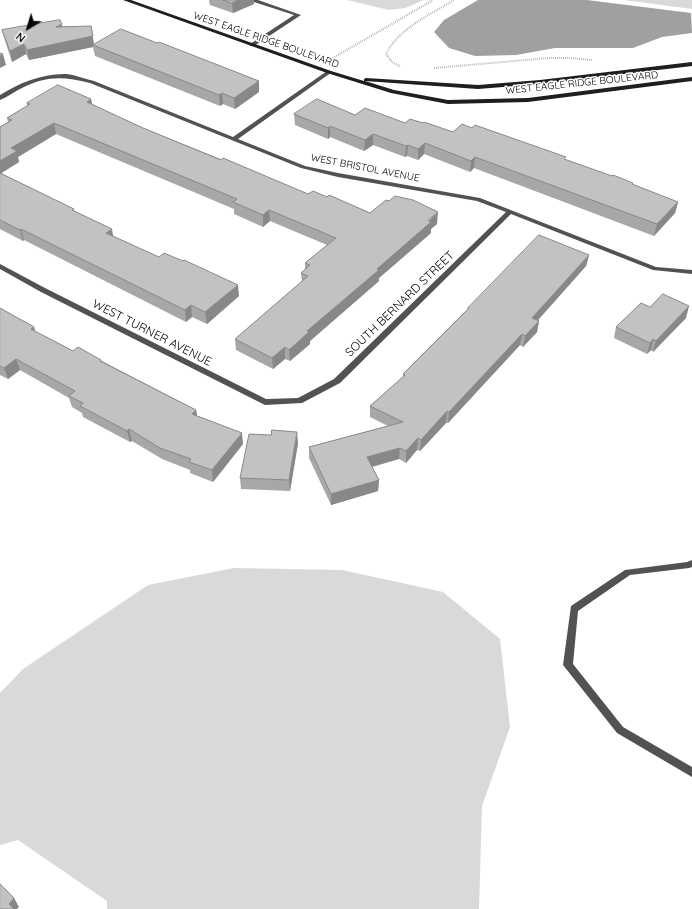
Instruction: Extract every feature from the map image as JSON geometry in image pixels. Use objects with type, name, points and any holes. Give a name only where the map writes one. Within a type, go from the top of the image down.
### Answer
[{"type":"street","name":"WEST EAGLE RIDGE BOULEVARD","points":[[126,0],[330,72],[393,92],[448,102],[528,100],[692,79]]},
{"type":"street","points":[[252,45],[298,15],[256,1]]},
{"type":"street","name":"WEST EAGLE RIDGE BOULEVARD","points":[[356,79],[478,87],[540,82],[692,64]]},
{"type":"street","points":[[233,139],[330,72]]},
{"type":"street","name":"WEST BRISTOL AVENUE","points":[[0,98],[14,89],[37,79],[65,76],[92,82],[303,167],[338,175],[478,199],[655,269],[692,272]]},
{"type":"street","name":"SOUTH BERNARD STREET","points":[[299,401],[337,381],[510,212]]},
{"type":"street","name":"WEST TURNER AVENUE","points":[[0,266],[43,290],[265,402],[299,401]]},
{"type":"street","points":[[692,563],[689,565],[628,572],[574,609],[568,665],[620,730],[692,772]]},
{"type":"path","points":[[331,59],[433,0]]},
{"type":"path","points":[[406,68],[393,63],[386,54],[389,46],[399,34],[454,0]]},
{"type":"path","points":[[429,69],[564,57],[594,60]]},
{"type":"shaded area","points":[[347,0],[424,0],[405,8],[389,10]]},
{"type":"shaded area","points":[[478,0],[587,0],[691,13],[692,33],[662,37],[633,48],[555,48],[516,55],[475,56],[449,48],[434,32],[444,20]]},
{"type":"shaded area","points":[[624,0],[692,0],[692,9]]},
{"type":"shaded area","points":[[234,568],[342,570],[443,592],[500,639],[510,727],[482,806],[479,909],[107,909],[107,901],[18,840],[0,845],[0,693],[23,669],[148,585]]},
{"type":"building","points":[[223,0],[239,0],[232,3]]},
{"type":"building","points":[[60,20],[62,24],[56,27],[91,26],[93,36],[27,50],[24,44],[10,51],[2,30]]},
{"type":"building","points":[[121,29],[157,43],[159,42],[259,81],[234,98],[222,93],[219,95],[93,45]]},
{"type":"building","points":[[58,85],[91,99],[87,102],[143,128],[221,160],[223,158],[308,194],[313,191],[327,197],[329,195],[370,213],[386,200],[389,201],[395,196],[413,200],[438,212],[428,220],[431,222],[377,269],[379,270],[307,331],[309,332],[289,350],[285,347],[272,358],[235,339],[308,276],[301,273],[310,265],[305,263],[336,238],[269,210],[263,215],[233,202],[237,199],[54,123],[11,148],[17,151],[0,161],[0,127],[12,120],[7,118],[30,104],[27,103]]},
{"type":"building","points":[[317,99],[355,115],[365,108],[405,123],[410,119],[453,132],[462,124],[472,128],[475,125],[566,157],[564,159],[612,176],[613,175],[678,202],[657,224],[475,157],[471,161],[425,143],[418,149],[373,134],[365,140],[330,126],[328,128],[294,114]]},
{"type":"building","points":[[0,173],[112,229],[106,233],[159,257],[164,253],[183,261],[184,260],[238,285],[205,312],[191,305],[185,310],[0,220]]},
{"type":"building","points":[[539,235],[589,255],[532,318],[539,321],[525,336],[522,334],[421,440],[418,438],[406,451],[400,448],[367,457],[379,480],[331,494],[309,447],[403,422],[370,406],[405,375],[403,374]]},
{"type":"building","points":[[663,294],[689,306],[656,341],[653,339],[650,343],[616,327],[641,303],[650,307]]},
{"type":"building","points":[[0,308],[34,327],[31,329],[73,351],[78,347],[101,360],[100,361],[196,410],[192,414],[242,433],[212,470],[189,462],[191,459],[160,448],[129,429],[127,431],[80,406],[83,403],[69,396],[75,391],[16,359],[4,368],[0,366]]},
{"type":"building","points":[[272,430],[297,432],[289,480],[240,478],[249,434],[271,435]]},
{"type":"building","points":[[0,884],[14,898],[9,904],[14,909],[0,909]]}]
